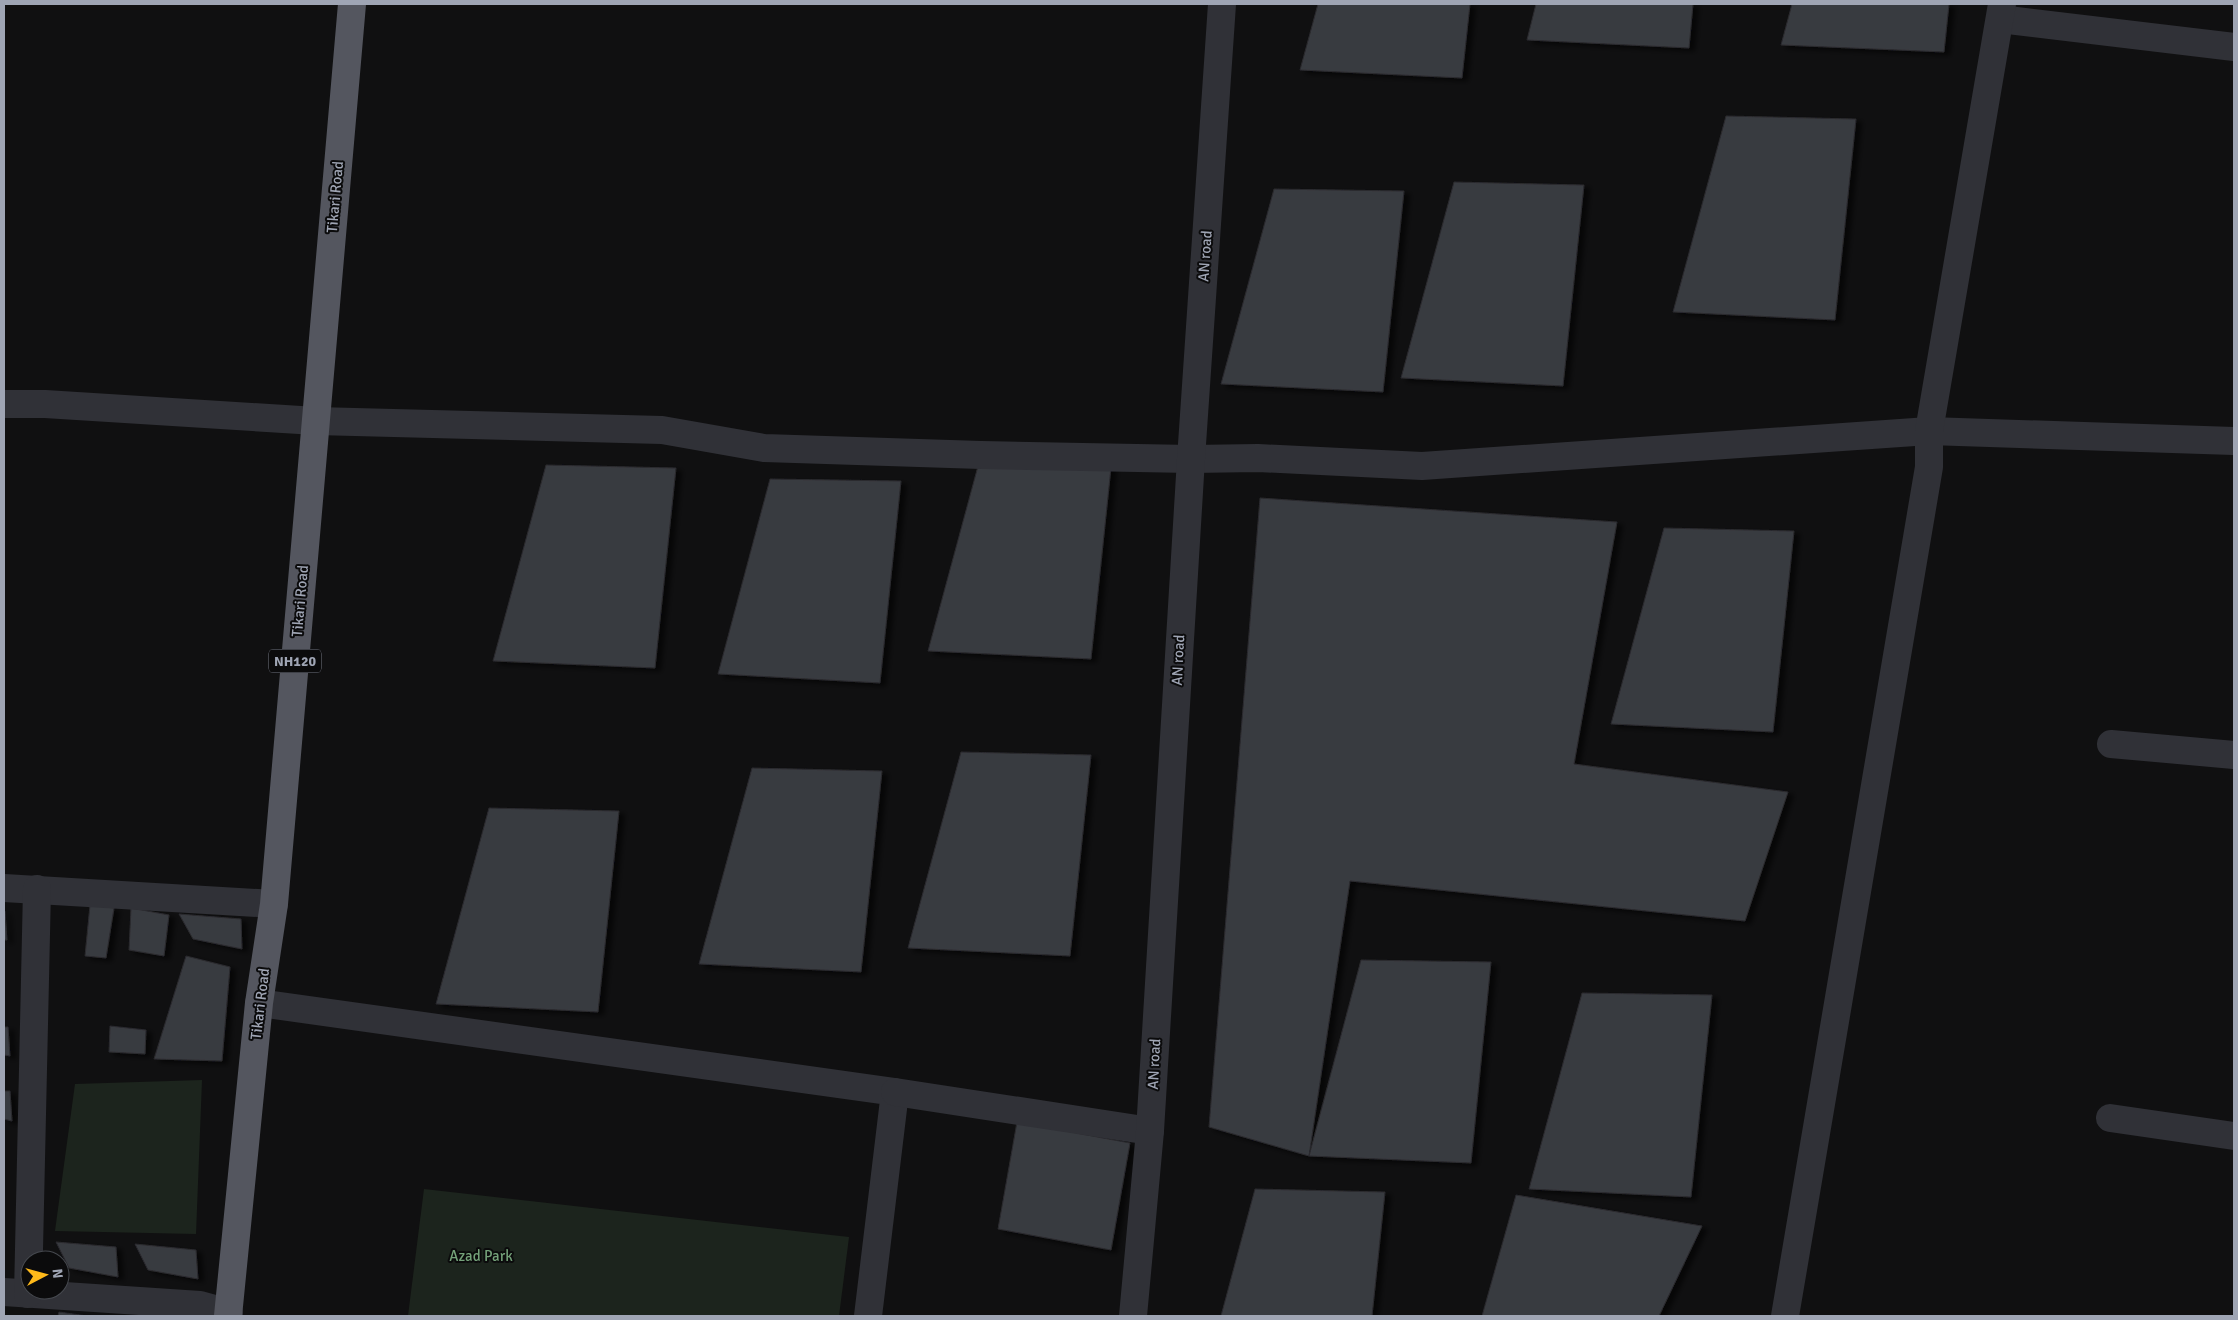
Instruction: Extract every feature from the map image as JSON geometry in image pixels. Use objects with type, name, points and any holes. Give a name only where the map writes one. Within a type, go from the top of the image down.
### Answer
[{"type":"highway","name":"Tikari Road","points":[[228,1315],[259,1004],[274,904],[352,4]]},
{"type":"street","name":"AN road","points":[[1133,1316],[1150,1130],[1190,459],[1222,4]]},
{"type":"street","points":[[1785,1316],[1930,467],[1929,431],[2001,11],[2234,47]]},
{"type":"street","points":[[4,404],[45,404],[316,421],[662,430],[764,448],[1190,459],[1258,458],[1422,466],[1929,431],[2234,440]]},
{"type":"street","points":[[2111,744],[2234,755]]},
{"type":"street","points":[[4,888],[274,904]]},
{"type":"street","points":[[38,889],[16,1293],[200,1304],[228,1315]]},
{"type":"street","points":[[259,1004],[895,1092],[1150,1130]]},
{"type":"street","points":[[868,1316],[895,1092]]},
{"type":"street","points":[[2110,1118],[2234,1136]]},
{"type":"green space","points":[[202,1080],[196,1234],[55,1231],[75,1084]]},
{"type":"green space","name":"Azad Park","points":[[424,1189],[849,1237],[839,1316],[408,1316]]},
{"type":"building","points":[[1318,4],[1470,4],[1462,78],[1300,70]]},
{"type":"building","points":[[1536,4],[1693,4],[1689,48],[1527,40]]},
{"type":"building","points":[[1792,4],[1949,4],[1944,52],[1781,45]]},
{"type":"building","points":[[1726,116],[1856,119],[1835,320],[1673,312]]},
{"type":"building","points":[[1454,182],[1584,185],[1563,386],[1401,378]]},
{"type":"building","points":[[1274,189],[1404,191],[1383,392],[1221,384]]},
{"type":"building","points":[[981,455],[1112,458],[1091,659],[928,651]]},
{"type":"building","points":[[546,465],[676,468],[655,668],[493,661]]},
{"type":"building","points":[[770,479],[901,481],[880,683],[718,674]]},
{"type":"building","points":[[1260,498],[1617,522],[1574,764],[1788,792],[1745,921],[1350,881],[1309,1156],[1209,1127]]},
{"type":"building","points":[[1664,528],[1794,531],[1773,732],[1611,724]]},
{"type":"building","points":[[961,752],[1091,755],[1070,956],[908,948]]},
{"type":"building","points":[[752,768],[882,771],[861,972],[699,964]]},
{"type":"building","points":[[489,808],[619,811],[598,1012],[436,1004]]},
{"type":"building","points":[[90,905],[114,908],[106,958],[85,956]]},
{"type":"building","points":[[131,908],[169,915],[164,956],[129,950]]},
{"type":"building","points":[[5,911],[7,940],[4,940]]},
{"type":"building","points":[[179,914],[241,919],[242,949],[193,939]]},
{"type":"building","points":[[186,956],[230,967],[222,1061],[154,1059]]},
{"type":"building","points":[[1361,960],[1491,962],[1471,1163],[1309,1156]]},
{"type":"building","points":[[1582,993],[1712,995],[1691,1197],[1529,1189]]},
{"type":"building","points":[[110,1026],[146,1030],[145,1054],[109,1052]]},
{"type":"building","points":[[4,1027],[8,1027],[10,1056],[4,1055]]},
{"type":"building","points":[[4,1091],[10,1091],[12,1121],[4,1119]]},
{"type":"building","points":[[1017,1122],[1130,1143],[1111,1250],[998,1229]]},
{"type":"building","points":[[1255,1189],[1385,1192],[1372,1316],[1221,1316]]},
{"type":"building","points":[[1516,1195],[1702,1226],[1659,1316],[1482,1316]]},
{"type":"building","points":[[56,1242],[116,1247],[118,1277],[70,1268],[70,1250],[60,1250]]},
{"type":"building","points":[[135,1244],[196,1250],[198,1279],[148,1270]]},
{"type":"building","points":[[59,1312],[87,1316],[58,1316]]}]
